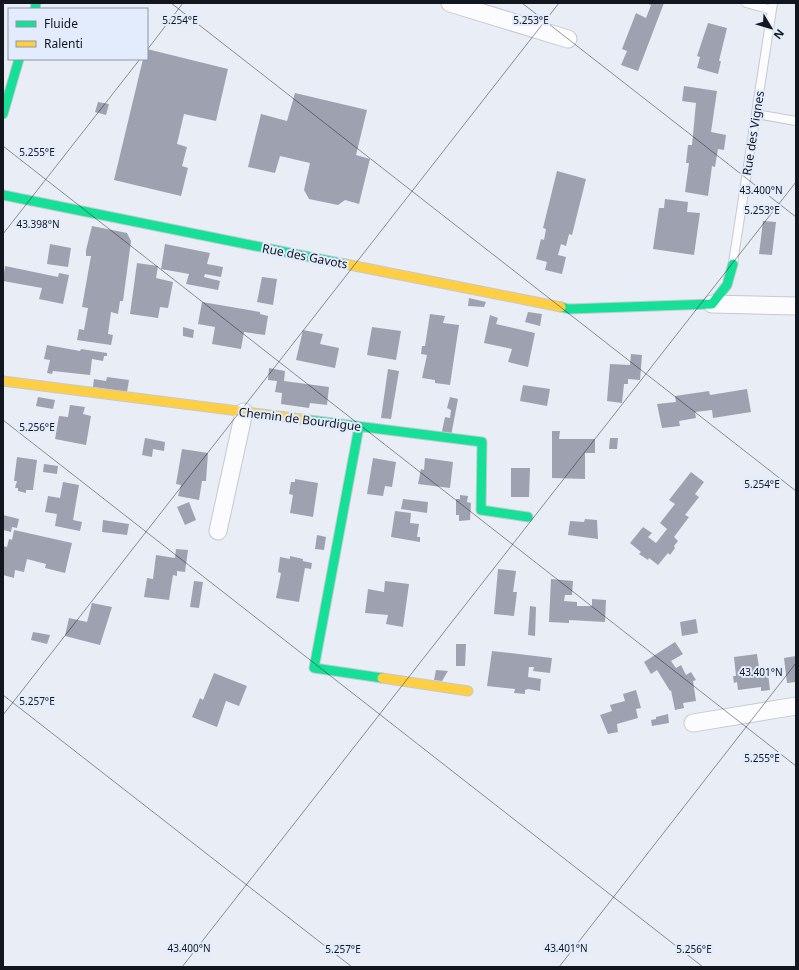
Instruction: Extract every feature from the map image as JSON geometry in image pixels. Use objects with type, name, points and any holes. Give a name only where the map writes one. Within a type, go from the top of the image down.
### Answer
[{"type":"street","points":[[450,3],[568,39]]},
{"type":"street","points":[[3,114],[20,60]]},
{"type":"street","name":"Rue des Gavots","points":[[3,195],[570,309],[712,304]]},
{"type":"street","name":"Rue des Vignes","points":[[712,304],[727,285],[733,264]]},
{"type":"street","points":[[712,304],[796,306]]},
{"type":"street","name":"Chemin de Bourdigue","points":[[3,381],[482,442],[481,510],[528,517]]},
{"type":"street","points":[[218,531],[244,412]]},
{"type":"street","points":[[358,427],[314,668],[468,692]]},
{"type":"street","points":[[693,723],[796,706]]},
{"type":"lane","points":[[746,3],[772,7]]},
{"type":"lane","name":"Rue des Vignes","points":[[733,264],[772,7]]},
{"type":"lane","points":[[756,114],[796,121]]},
{"type":"building","points":[[646,3],[664,3],[638,71],[621,65],[627,51],[622,49],[636,13],[646,18],[651,5]]},
{"type":"building","points":[[708,23],[727,28],[719,61],[721,61],[718,74],[697,68],[700,57],[697,56]]},
{"type":"building","points":[[148,49],[228,69],[216,121],[184,114],[177,144],[187,147],[182,166],[188,168],[181,196],[114,180],[143,60],[148,60]]},
{"type":"building","points":[[684,86],[717,91],[711,132],[726,135],[724,150],[718,149],[715,167],[712,166],[708,196],[685,192],[689,163],[686,163],[688,145],[692,145],[696,103],[682,101]]},
{"type":"building","points":[[295,93],[367,110],[356,155],[370,159],[359,204],[345,200],[338,205],[309,199],[304,190],[310,163],[280,156],[275,173],[248,167],[261,114],[287,121]]},
{"type":"building","points":[[98,102],[109,104],[106,115],[95,112]]},
{"type":"building","points":[[557,171],[586,179],[572,235],[569,234],[566,246],[561,244],[558,255],[566,257],[562,274],[545,270],[547,262],[536,259],[541,239],[544,240],[546,229],[543,228]]},
{"type":"building","points":[[665,199],[688,202],[687,212],[700,213],[694,255],[653,249],[659,208],[664,208]]},
{"type":"building","points":[[763,221],[776,222],[772,255],[759,254]]},
{"type":"building","points":[[92,226],[127,233],[131,241],[123,301],[120,301],[118,314],[111,312],[108,334],[113,335],[111,345],[77,340],[79,329],[84,330],[88,308],[82,307],[91,256],[86,256],[86,250]]},
{"type":"building","points":[[50,244],[71,248],[68,267],[47,264]]},
{"type":"building","points":[[165,244],[210,253],[207,264],[223,267],[221,277],[205,274],[204,277],[220,281],[218,290],[186,284],[189,274],[161,269]]},
{"type":"building","points":[[137,263],[158,266],[156,278],[173,282],[168,308],[160,307],[158,318],[130,314]]},
{"type":"building","points":[[5,266],[58,277],[59,273],[69,275],[63,304],[39,299],[42,288],[3,281]]},
{"type":"building","points":[[262,277],[277,279],[273,305],[257,302]]},
{"type":"building","points":[[469,298],[486,302],[484,307],[468,306]]},
{"type":"building","points":[[202,302],[260,312],[260,314],[268,316],[265,335],[244,332],[241,349],[212,344],[215,327],[198,324]]},
{"type":"building","points":[[528,312],[542,314],[540,326],[525,322]]},
{"type":"building","points":[[430,314],[445,316],[443,323],[459,325],[450,385],[435,383],[435,380],[422,378],[427,355],[421,354],[422,346],[425,346]]},
{"type":"building","points":[[490,315],[498,318],[496,324],[535,333],[528,367],[508,362],[512,349],[484,343]]},
{"type":"building","points":[[183,327],[194,330],[193,338],[183,336]]},
{"type":"building","points":[[372,327],[401,331],[396,360],[367,355]]},
{"type":"building","points":[[303,330],[323,334],[320,344],[339,348],[335,368],[296,360]]},
{"type":"building","points":[[47,345],[80,351],[81,349],[107,353],[107,356],[104,356],[103,361],[92,359],[90,375],[53,371],[52,374],[47,373],[50,360],[44,359]]},
{"type":"building","points":[[631,354],[642,355],[640,380],[628,379],[628,384],[624,384],[622,403],[607,401],[610,364],[630,365]]},
{"type":"building","points":[[269,368],[285,371],[284,381],[329,387],[327,405],[310,403],[309,408],[281,404],[282,393],[275,392],[277,381],[268,380]]},
{"type":"building","points":[[388,369],[399,371],[391,419],[381,418]]},
{"type":"building","points":[[107,377],[129,380],[127,392],[93,387],[94,379],[106,381]]},
{"type":"building","points":[[523,385],[550,389],[547,406],[520,401]]},
{"type":"building","points":[[747,389],[751,412],[713,418],[712,410],[695,412],[696,418],[679,421],[680,426],[662,428],[657,404],[676,402],[675,396],[709,391],[710,395]]},
{"type":"building","points":[[38,397],[55,400],[53,409],[36,406]]},
{"type":"building","points":[[450,397],[458,399],[451,436],[441,436],[445,417],[450,418],[451,410],[447,408]]},
{"type":"building","points":[[70,405],[85,407],[83,414],[91,416],[86,445],[55,439],[59,416],[68,417]]},
{"type":"building","points":[[552,431],[560,431],[559,439],[595,439],[595,453],[585,453],[585,479],[552,478]]},
{"type":"building","points":[[145,438],[165,442],[164,451],[153,449],[152,457],[142,455]]},
{"type":"building","points":[[610,438],[618,438],[617,449],[609,449]]},
{"type":"building","points":[[182,449],[208,453],[206,481],[202,481],[199,500],[178,496],[181,485],[176,484]]},
{"type":"building","points":[[17,457],[37,460],[33,490],[26,490],[26,493],[18,491],[18,488],[15,488],[17,481],[14,481]]},
{"type":"building","points":[[373,458],[396,462],[392,487],[385,486],[383,496],[367,494]]},
{"type":"building","points":[[425,458],[453,462],[450,488],[418,484],[421,469],[424,470]]},
{"type":"building","points":[[44,464],[58,466],[57,474],[43,472]]},
{"type":"building","points":[[511,468],[530,468],[529,497],[511,497]]},
{"type":"building","points":[[691,472],[704,482],[695,494],[699,497],[685,515],[689,517],[674,537],[678,541],[674,546],[675,548],[670,555],[668,553],[658,565],[649,558],[648,560],[639,554],[641,552],[630,543],[643,527],[652,533],[648,537],[656,543],[667,529],[660,523],[675,504],[669,500]]},
{"type":"building","points":[[295,479],[318,483],[313,517],[290,513],[293,495],[289,494],[291,482],[295,482]]},
{"type":"building","points":[[63,482],[79,485],[73,520],[82,522],[80,531],[55,526],[57,514],[45,512],[48,496],[60,498]]},
{"type":"building","points":[[460,495],[468,496],[467,502],[471,503],[470,520],[459,521],[459,515],[456,515],[456,499],[460,499]]},
{"type":"building","points":[[403,499],[428,502],[427,513],[401,509]]},
{"type":"building","points":[[189,502],[196,520],[185,525],[177,507]]},
{"type":"building","points":[[395,511],[411,513],[410,523],[419,524],[417,537],[420,537],[420,542],[391,537]]},
{"type":"building","points":[[3,515],[19,519],[17,528],[12,527],[11,532],[3,530]]},
{"type":"building","points":[[585,519],[597,520],[598,539],[568,535],[570,521],[584,522]]},
{"type":"building","points":[[103,520],[129,524],[127,535],[102,532]]},
{"type":"building","points":[[14,530],[72,543],[65,573],[45,568],[46,564],[27,559],[24,572],[15,570],[14,578],[3,575],[3,546],[7,547],[9,539],[12,540]]},
{"type":"building","points":[[317,535],[326,537],[324,550],[315,549]]},
{"type":"building","points":[[176,549],[188,550],[185,572],[177,571],[177,576],[173,575],[169,600],[144,597],[147,578],[153,579],[156,555],[175,558]]},
{"type":"building","points":[[290,556],[312,563],[311,569],[305,568],[299,602],[276,598],[281,573],[278,572],[280,557],[290,559]]},
{"type":"building","points":[[498,569],[516,571],[513,592],[517,592],[514,616],[494,614]]},
{"type":"building","points":[[551,579],[573,581],[572,595],[565,595],[564,601],[577,602],[577,606],[592,606],[592,599],[606,600],[605,622],[569,620],[569,623],[549,622]]},
{"type":"building","points":[[194,581],[203,582],[199,608],[190,607]]},
{"type":"building","points":[[385,581],[409,584],[403,627],[386,624],[388,615],[365,613],[368,589],[384,592]]},
{"type":"building","points":[[92,603],[112,607],[100,645],[65,636],[69,618],[87,622]]},
{"type":"building","points":[[530,606],[536,607],[535,636],[528,635]]},
{"type":"building","points":[[696,619],[698,633],[682,636],[680,622]]},
{"type":"building","points":[[33,632],[50,635],[47,644],[31,640]]},
{"type":"building","points":[[675,642],[683,654],[671,661],[676,668],[681,665],[686,675],[691,672],[696,680],[693,681],[696,701],[683,703],[684,708],[675,710],[671,690],[670,691],[657,670],[651,674],[644,662]]},
{"type":"building","points":[[456,644],[466,644],[465,666],[456,666]]},
{"type":"building","points":[[492,651],[552,658],[550,673],[533,671],[534,667],[529,667],[528,677],[541,679],[540,691],[528,689],[525,690],[525,694],[514,693],[515,689],[487,686]]},
{"type":"building","points":[[757,654],[760,674],[768,673],[770,690],[761,691],[761,687],[738,690],[737,682],[734,683],[733,676],[736,676],[734,657]]},
{"type":"building","points":[[796,656],[796,682],[787,683],[784,658]]},
{"type":"building","points":[[436,670],[448,671],[442,681],[434,680]]},
{"type":"building","points":[[214,673],[247,686],[239,706],[226,701],[217,727],[192,717],[200,698],[203,700]]},
{"type":"building","points":[[636,690],[641,708],[636,709],[638,718],[617,724],[618,732],[608,734],[600,715],[612,711],[610,705],[625,701],[623,694]]},
{"type":"building","points":[[668,714],[669,723],[652,726],[651,720]]},
{"type":"traffic: fast","points":[[35,8],[36,3]]},
{"type":"traffic: fast","points":[[3,114],[19,60]]},
{"type":"traffic: fast","points":[[3,195],[345,264]]},
{"type":"traffic: fast","points":[[561,307],[569,309],[712,304],[727,285],[733,264]]},
{"type":"traffic: fast","points":[[309,420],[482,442],[481,510],[528,517]]},
{"type":"traffic: fast","points":[[359,427],[314,668],[382,678]]},
{"type":"traffic: slow","points":[[345,264],[561,307]]},
{"type":"traffic: slow","points":[[3,381],[309,420]]},
{"type":"traffic: slow","points":[[382,678],[468,691]]}]
